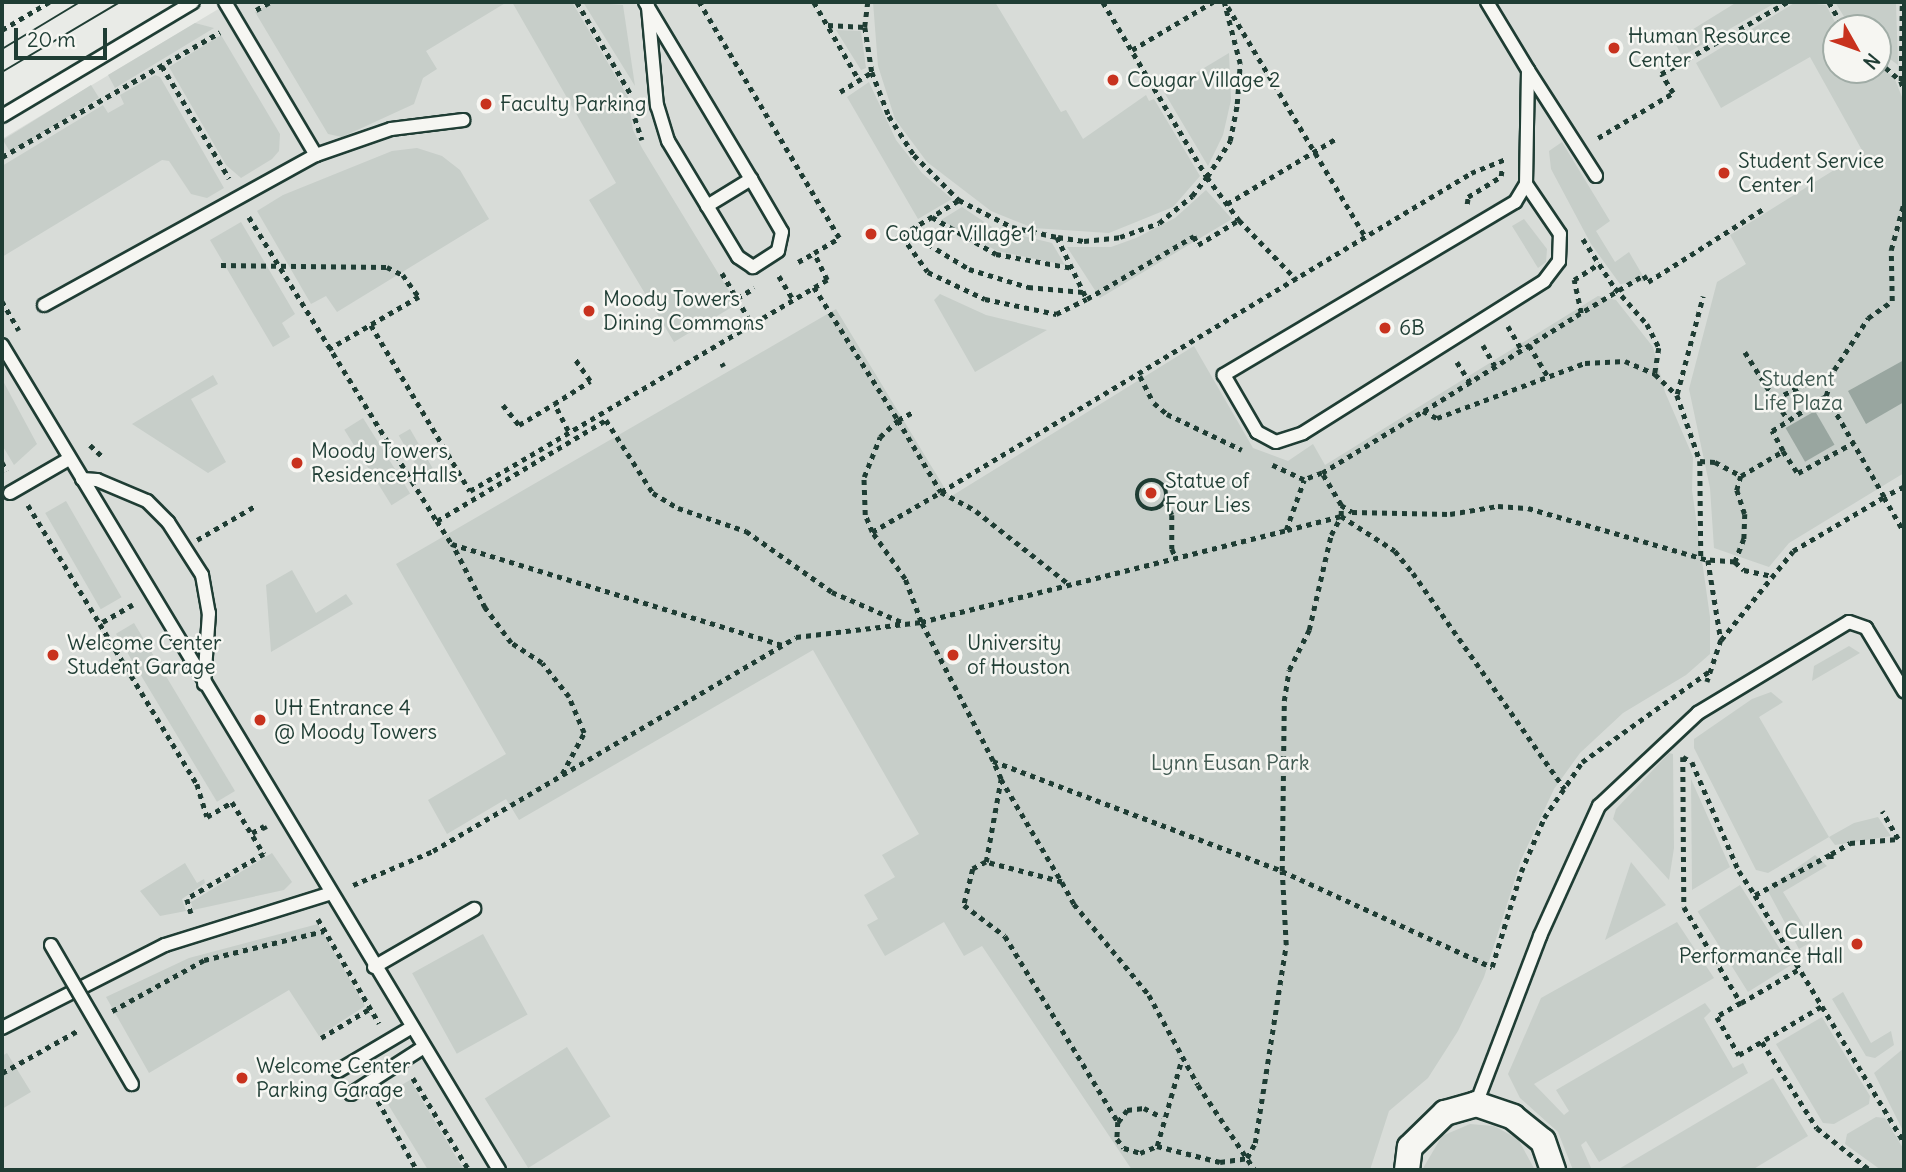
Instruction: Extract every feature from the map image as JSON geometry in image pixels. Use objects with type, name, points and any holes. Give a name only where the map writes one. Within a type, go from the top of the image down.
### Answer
[{"type":"street","points":[[1406,1170],[1410,1147],[1445,1113],[1476,1104],[1513,1117],[1543,1141],[1553,1170]]},
{"type":"lane","points":[[2,117],[193,2]]},
{"type":"lane","points":[[225,2],[316,155]]},
{"type":"lane","points":[[1487,2],[1596,176]]},
{"type":"lane","points":[[646,5],[782,232],[778,251],[753,267],[738,257],[668,141],[657,106],[646,5]]},
{"type":"lane","points":[[1526,184],[1560,234],[1559,261],[1544,281],[1303,433],[1276,442],[1257,432],[1224,375],[1515,202],[1526,184],[1528,70]]},
{"type":"lane","points":[[44,305],[316,155],[391,130],[463,120]]},
{"type":"lane","points":[[707,206],[751,179]]},
{"type":"lane","points":[[2,345],[329,894],[499,1170]]},
{"type":"lane","points":[[14,490],[69,459]]},
{"type":"lane","points":[[82,479],[97,480],[147,501],[169,522],[202,575],[209,604],[204,684]]},
{"type":"lane","points":[[1476,1104],[1540,936],[1599,806],[1698,712],[1849,622],[1866,628],[1904,691]]},
{"type":"lane","points":[[2,1028],[164,945],[329,894]]},
{"type":"lane","points":[[374,967],[474,909]]},
{"type":"lane","points":[[51,945],[132,1084]]},
{"type":"lane","points":[[338,1071],[412,1027]]},
{"type":"lane","points":[[351,1094],[424,1047]]},
{"type":"path","points":[[2,30],[49,2]]},
{"type":"path","points":[[256,10],[270,2]]},
{"type":"path","points":[[814,2],[859,80]]},
{"type":"path","points":[[868,2],[865,27],[872,72],[889,116],[914,155],[959,200],[1012,227],[1084,241],[1121,237],[1159,223],[1192,196],[1230,141],[1237,104],[1240,64],[1224,2]]},
{"type":"path","points":[[1103,2],[1207,177],[1239,220],[1297,280]]},
{"type":"path","points":[[1132,50],[1213,2]]},
{"type":"path","points":[[1224,2],[1366,238]]},
{"type":"path","points":[[1579,149],[1673,93],[1661,74],[1787,2]]},
{"type":"path","points":[[1902,2],[1901,81],[1904,90]]},
{"type":"path","points":[[828,25],[865,27]]},
{"type":"path","points":[[2,157],[220,32]]},
{"type":"path","points":[[840,93],[872,72]]},
{"type":"path","points":[[1892,73],[1901,81]]},
{"type":"path","points":[[1227,204],[1337,138]]},
{"type":"path","points":[[872,532],[1140,376],[1471,173],[1527,153]]},
{"type":"path","points":[[894,240],[959,200]]},
{"type":"path","points":[[1853,443],[1798,473],[1772,431],[1826,396],[1834,370],[1868,318],[1892,301],[1891,250],[1904,202]]},
{"type":"path","points":[[1286,530],[1304,480],[1322,472],[1644,275],[1648,282],[1763,209]]},
{"type":"path","points":[[932,217],[996,254],[1072,268]]},
{"type":"path","points":[[902,236],[928,272],[985,299],[1056,314],[1087,299],[1194,236],[1198,245],[1239,220]]},
{"type":"path","points":[[915,227],[928,244],[969,269],[1028,287],[1083,292]]},
{"type":"path","points":[[1057,236],[1087,299]]},
{"type":"path","points":[[1582,237],[1619,292],[1647,324],[1659,348],[1655,374]]},
{"type":"path","points":[[1581,313],[1574,280],[1599,264]]},
{"type":"path","points":[[221,265],[387,267],[403,275],[419,297],[328,350]]},
{"type":"path","points":[[814,287],[941,492],[976,511],[1070,585]]},
{"type":"path","points":[[1677,395],[1703,296]]},
{"type":"path","points":[[305,310],[452,544],[485,608],[511,643],[542,663],[569,697],[584,733],[561,776]]},
{"type":"path","points":[[371,325],[470,491],[686,363]]},
{"type":"path","points":[[1529,345],[1549,378]]},
{"type":"path","points":[[1745,352],[1788,420]]},
{"type":"path","points":[[503,405],[519,425],[590,381],[574,358]]},
{"type":"path","points":[[1423,411],[1437,418],[1585,363],[1625,361],[1655,374],[1677,395],[1700,461],[1702,559]]},
{"type":"path","points":[[1775,399],[1834,370]]},
{"type":"path","points":[[1140,376],[1154,403],[1167,414],[1247,453]]},
{"type":"path","points":[[1826,396],[1904,531]]},
{"type":"path","points":[[554,404],[568,431]]},
{"type":"path","points":[[913,412],[898,420],[880,437],[864,477],[865,515],[872,532],[905,579],[921,622],[1001,779],[1074,904],[1149,995],[1182,1058],[1255,1170]]},
{"type":"path","points":[[437,521],[606,420],[653,493],[678,508],[746,531],[832,592],[905,624]]},
{"type":"path","points":[[1735,562],[1744,539],[1745,514],[1737,490],[1741,476],[1783,451]]},
{"type":"path","points":[[1700,461],[1715,463],[1741,476]]},
{"type":"path","points":[[2,463],[14,490],[100,624],[197,784],[207,817],[232,802],[264,855],[187,899],[191,913]]},
{"type":"path","points":[[1269,463],[1304,480]]},
{"type":"path","points":[[1247,1158],[1255,1143],[1285,956],[1282,871],[1288,680],[1308,630],[1331,535],[1341,516],[1340,505],[1322,472]]},
{"type":"path","points":[[1166,502],[1155,510],[1145,508],[1137,496],[1139,487],[1147,480],[1158,480],[1166,487],[1166,502],[1172,515],[1172,549],[1177,558]]},
{"type":"path","points":[[1698,712],[1721,640],[1793,551],[1884,496],[1904,487]]},
{"type":"path","points":[[1340,505],[1352,512],[1450,514],[1498,506],[1528,508],[1702,559],[1735,562],[1744,570],[1772,576]]},
{"type":"path","points":[[197,540],[255,506]]},
{"type":"path","points":[[358,898],[351,886],[433,851],[796,637],[921,622],[1341,516],[1395,551],[1565,789]]},
{"type":"path","points":[[452,544],[783,645]]},
{"type":"path","points":[[1708,560],[1721,640]]},
{"type":"path","points":[[100,624],[151,594]]},
{"type":"path","points":[[993,761],[1282,871],[1492,967],[1521,872],[1544,818],[1582,762],[1711,670]]},
{"type":"path","points":[[1741,1003],[1684,907],[1683,756],[1692,762],[1739,872],[1824,1004],[1904,1142]]},
{"type":"path","points":[[986,862],[1001,779]]},
{"type":"path","points":[[1755,895],[1850,842],[1898,839],[1882,811]]},
{"type":"path","points":[[252,833],[264,826],[271,837]]},
{"type":"path","points":[[1831,854],[1832,863]]},
{"type":"path","points":[[1062,882],[986,862],[973,869],[964,905],[1004,936],[1118,1122]]},
{"type":"path","points":[[308,902],[389,1039]]},
{"type":"path","points":[[99,1018],[204,960],[324,931]]},
{"type":"path","points":[[1801,968],[1717,1017],[1739,1055],[1824,1004]]},
{"type":"path","points":[[321,1038],[371,1008]]},
{"type":"path","points":[[2,1073],[87,1025]]},
{"type":"path","points":[[1762,1042],[1816,1128],[1870,1170]]},
{"type":"path","points":[[1157,1146],[1162,1118],[1182,1058]]},
{"type":"path","points":[[402,1059],[469,1170]]},
{"type":"path","points":[[375,1096],[417,1170]]},
{"type":"path","points":[[1162,1118],[1144,1108],[1127,1110],[1118,1122],[1117,1139],[1124,1148],[1140,1153],[1157,1146],[1220,1163],[1247,1158]]},
{"type":"shaded area","name":"University of Houston","points":[[230,2],[1904,2],[1904,1170],[2,1170],[2,139]]},
{"type":"shaded area","points":[[1904,360],[1904,402],[1866,424],[1848,391]]},
{"type":"shaded area","points":[[1815,411],[1834,445],[1805,462],[1786,428]]},
{"type":"green space","points":[[273,2],[507,2],[426,51],[437,69],[423,78],[414,104],[342,137],[328,134],[255,12]]},
{"type":"green space","points":[[512,2],[572,2],[628,97],[633,130],[642,148],[737,304],[674,342],[589,200],[616,183]]},
{"type":"green space","points":[[583,2],[623,5],[635,86]]},
{"type":"green space","points":[[873,2],[995,2],[1061,112],[1066,110],[1083,139],[1146,95],[1149,101],[1154,99],[1200,176],[1173,207],[1109,233],[1033,228],[991,211],[927,162],[895,119],[878,66]]},
{"type":"green space","points":[[1737,2],[1777,2],[1682,56],[1674,41]]},
{"type":"green space","name":"Student Life Plaza","points":[[1796,2],[1826,5],[1831,14],[1822,14],[1822,79],[1810,57],[1721,108],[1696,63]]},
{"type":"green space","points":[[1835,2],[1896,2],[1898,65],[1892,60],[1892,14],[1842,14]]},
{"type":"green space","points":[[195,23],[214,28],[115,88],[108,75]]},
{"type":"green space","points":[[836,30],[861,31],[866,68],[861,70]]},
{"type":"green space","points":[[221,35],[280,134],[279,151],[272,159],[241,178],[226,165],[169,67]]},
{"type":"green space","points":[[1229,53],[1231,100],[1223,135],[1208,166],[1164,92]]},
{"type":"green space","points":[[155,75],[160,77],[224,188],[207,198],[191,194],[169,161],[162,160],[2,257],[2,166],[103,105],[108,113],[124,104],[120,95]]},
{"type":"green space","name":"Student Life Plaza","points":[[1892,76],[1904,102],[1904,473],[1789,543],[1769,567],[1714,548],[1710,488],[1689,389],[1717,282],[1746,264],[1730,235],[1863,152],[1825,84],[1892,84]]},
{"type":"green space","points":[[869,82],[896,140],[922,173],[952,199],[918,219],[847,97]]},
{"type":"green space","points":[[91,85],[99,98],[11,153],[3,140]]},
{"type":"green space","points":[[1562,142],[1610,221],[1596,231],[1615,262],[1629,252],[1646,281],[1620,284],[1591,244],[1551,169],[1549,151]]},
{"type":"green space","points":[[417,148],[442,156],[460,170],[489,219],[337,312],[326,296],[311,304],[257,211],[283,195],[392,151]]},
{"type":"green space","points":[[1206,190],[1232,219],[1100,298],[1067,247],[1111,247],[1136,238],[1175,218]]},
{"type":"green space","points":[[962,207],[995,229],[1052,243],[1065,265],[997,251],[941,220]]},
{"type":"green space","points":[[1524,219],[1547,249],[1546,262],[1538,268],[1512,226]]},
{"type":"green space","points":[[241,222],[295,314],[282,323],[290,337],[273,347],[210,240]]},
{"type":"green space","points":[[940,294],[986,315],[1047,330],[975,372],[934,300]]},
{"type":"green space","name":"Lynn Eusan Park","points":[[1598,296],[1616,300],[1653,347],[1665,392],[1693,457],[1692,490],[1710,617],[1710,654],[1686,675],[1623,713],[1580,753],[1554,789],[1521,860],[1484,977],[1458,1031],[1428,1078],[1389,1111],[1370,1170],[1132,1170],[982,946],[964,956],[944,922],[885,956],[867,925],[878,919],[864,895],[895,877],[882,855],[919,834],[813,650],[519,820],[506,799],[447,834],[428,800],[506,754],[396,564],[836,309],[950,497],[1194,346],[1253,448],[1288,461],[1313,444],[1325,465]]},
{"type":"green space","points":[[213,375],[218,384],[191,399],[226,462],[208,473],[132,424]]},
{"type":"green space","points":[[2,379],[37,444],[14,465],[2,445]]},
{"type":"green space","points":[[363,418],[410,493],[392,505],[344,430]]},
{"type":"green space","points":[[410,429],[434,471],[423,477],[399,435]]},
{"type":"green space","points":[[66,501],[122,597],[101,609],[45,513]]},
{"type":"green space","points":[[292,570],[316,613],[346,594],[353,604],[271,652],[266,585]]},
{"type":"green space","points":[[134,623],[235,791],[217,802],[116,634]]},
{"type":"green space","points":[[1849,646],[1860,653],[1812,681],[1814,666]]},
{"type":"green space","points":[[1771,692],[1783,702],[1759,717],[1829,837],[1768,873],[1756,870],[1694,748],[1694,739],[1752,699]]},
{"type":"green space","points":[[1669,753],[1673,754],[1674,848],[1669,880],[1613,819],[1616,809]]},
{"type":"green space","points":[[1691,779],[1730,867],[1692,890]]},
{"type":"green space","points":[[1878,817],[1891,836],[1835,845],[1829,837],[1854,823]]},
{"type":"green space","points":[[272,853],[292,882],[284,890],[193,910],[191,902]]},
{"type":"green space","points":[[1815,855],[1827,866],[1783,892],[1813,941],[1799,949],[1767,889]]},
{"type":"green space","points":[[1631,862],[1666,905],[1605,940]]},
{"type":"green space","points":[[185,863],[197,883],[204,879],[205,883],[182,899],[186,911],[160,916],[140,891]]},
{"type":"green space","points":[[1740,885],[1790,966],[1748,992],[1698,911]]},
{"type":"green space","points":[[1677,922],[1714,978],[1534,1084],[1564,1115],[1569,1111],[1556,1090],[1705,1003],[1711,1011],[1704,1018],[1733,1068],[1743,1063],[1748,1073],[1599,1162],[1586,1141],[1581,1145],[1592,1170],[1573,1170],[1558,1132],[1520,1098],[1508,1074],[1541,998]]},
{"type":"green space","points":[[318,924],[365,1006],[319,1036],[289,990],[149,1073],[106,997],[189,958]]},
{"type":"green space","points":[[483,934],[528,1014],[457,1054],[412,973]]},
{"type":"green space","points":[[1843,992],[1871,1043],[1891,1031],[1894,1045],[1875,1058],[1866,1056],[1832,999]]},
{"type":"green space","points":[[1822,1017],[1870,1096],[1869,1104],[1834,1124],[1823,1123],[1776,1044]]},
{"type":"green space","points":[[567,1047],[610,1117],[528,1168],[485,1098]]},
{"type":"green space","points":[[1904,1048],[1904,1133],[1874,1073]]},
{"type":"green space","points":[[7,1053],[31,1092],[2,1109],[2,1056]]},
{"type":"green space","points":[[1773,1078],[1808,1136],[1752,1170],[1617,1170]]},
{"type":"green space","points":[[410,1080],[464,1170],[428,1170],[383,1096]]},
{"type":"green space","points":[[1876,1117],[1885,1118],[1904,1150],[1904,1170],[1881,1170],[1845,1144],[1847,1134]]},
{"type":"green space","points":[[1470,1124],[1494,1126],[1518,1139],[1535,1170],[1422,1170],[1442,1136]]},
{"type":"tram line","points":[[2,49],[80,2]]},
{"type":"tram line","points":[[2,72],[120,2]]},
{"type":"place","name":"Human Resource Center","points":[[1614,48]]},
{"type":"place","name":"Cougar Village 2","points":[[1113,80]]},
{"type":"place","name":"Faculty Parking","points":[[486,104]]},
{"type":"place","name":"Student Service Center 1","points":[[1724,173]]},
{"type":"place","name":"Cougar Village 1","points":[[871,234]]},
{"type":"place","name":"Moody Towers Dining Commons","points":[[589,311]]},
{"type":"place","name":"6B","points":[[1385,328]]},
{"type":"place","name":"Moody Towers Residence Halls","points":[[297,463]]},
{"type":"place","name":"Statue of Four Lies","points":[[1151,493]]},
{"type":"place","name":"Welcome Center Student Garage","points":[[53,655]]},
{"type":"place","name":"University of Houston","points":[[953,655]]},
{"type":"place","name":"UH Entrance 4 @ Moody Towers","points":[[260,720]]},
{"type":"place","name":"Cullen Performance Hall","points":[[1857,944]]},
{"type":"place","name":"Welcome Center Parking Garage","points":[[242,1078]]}]
